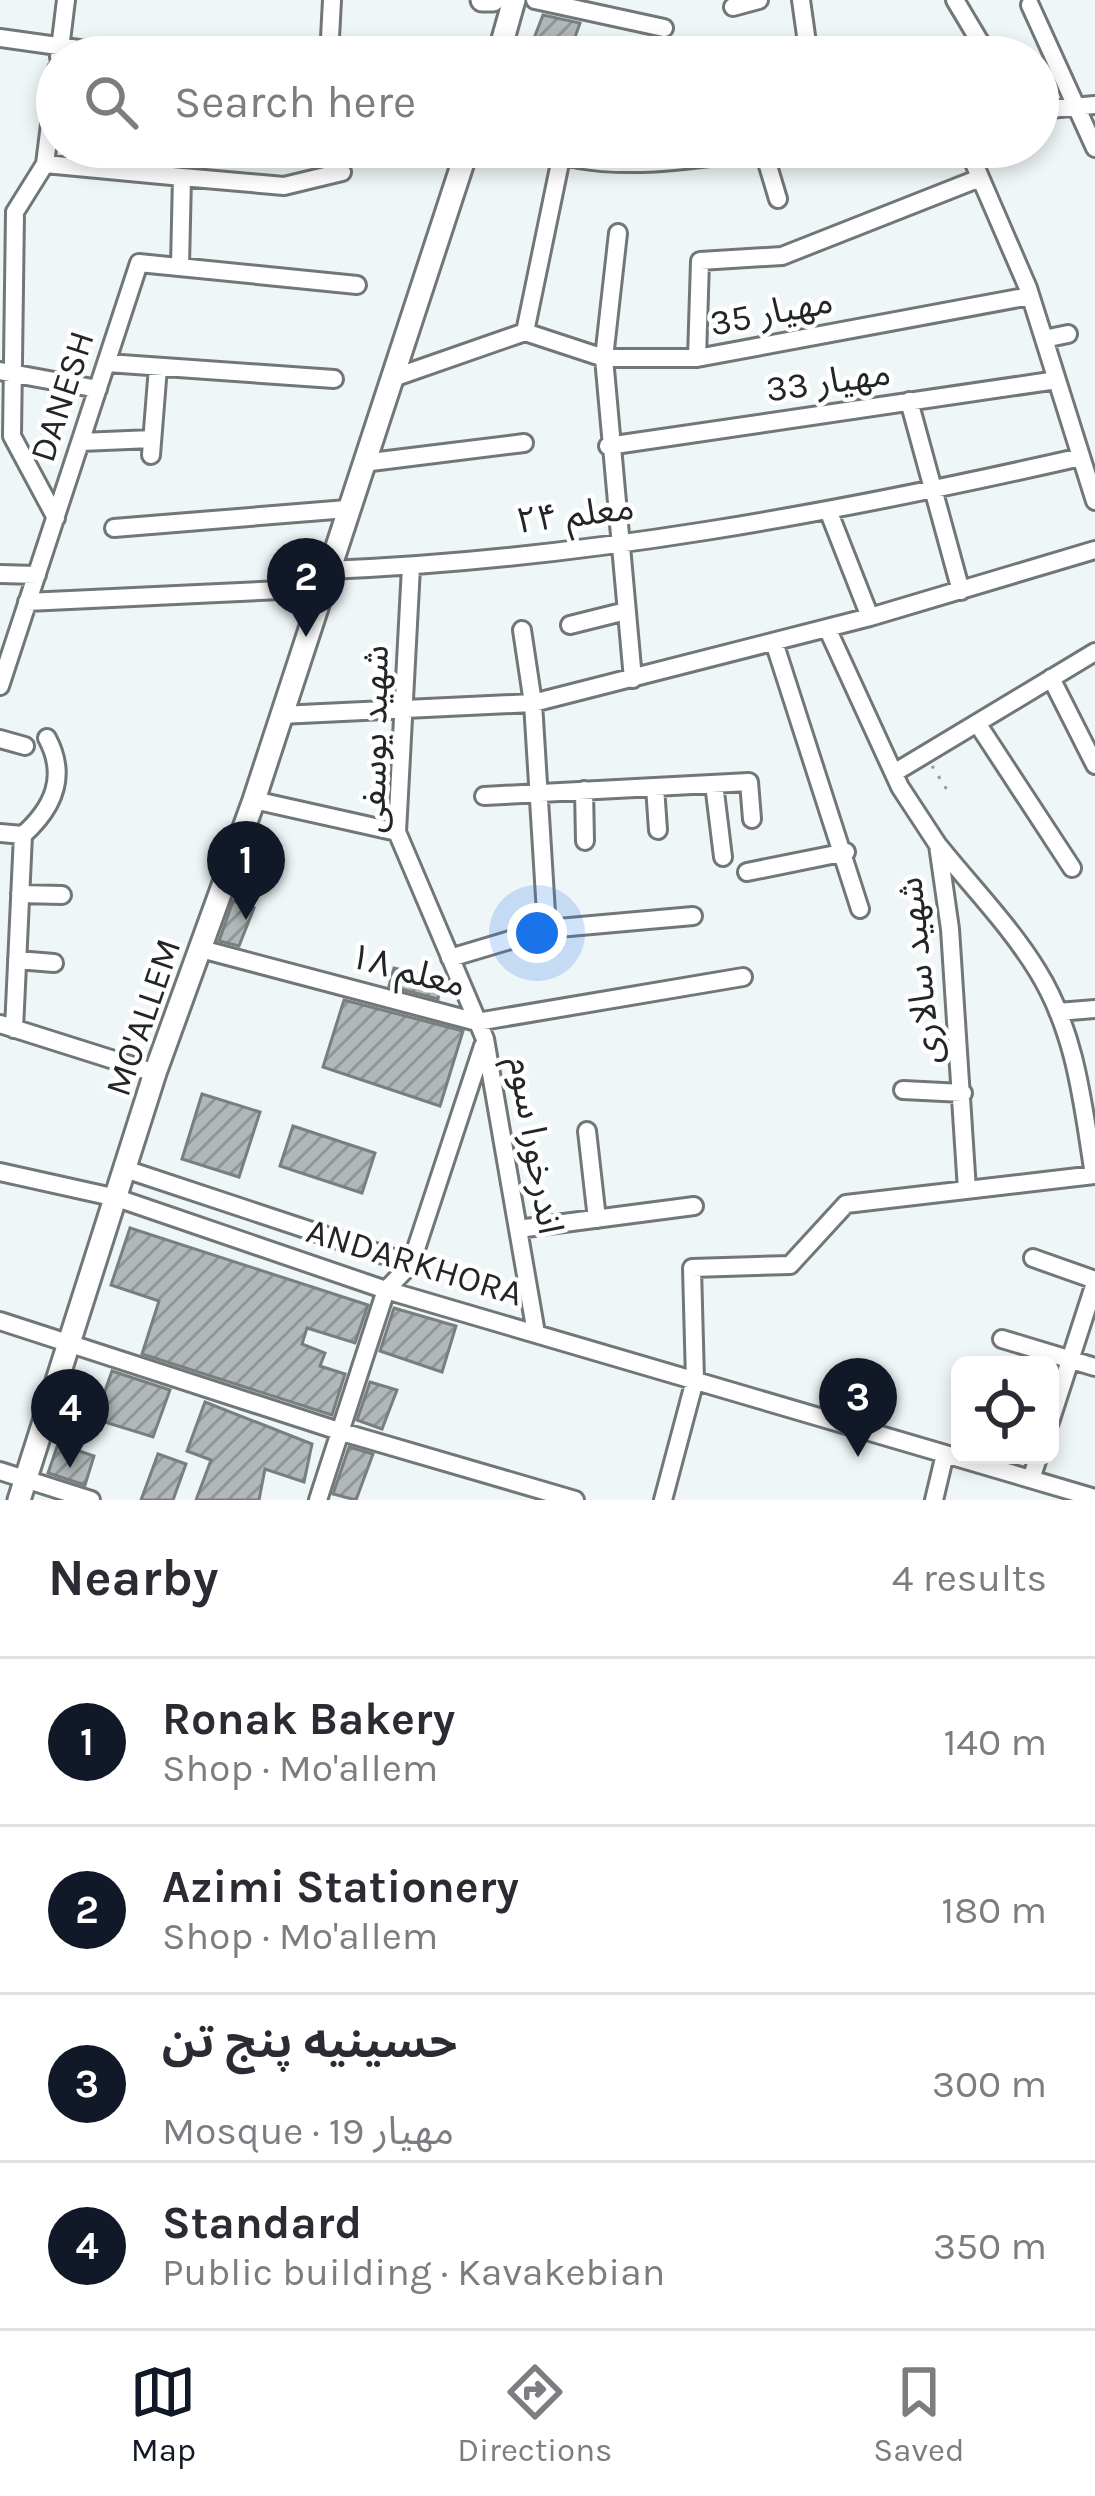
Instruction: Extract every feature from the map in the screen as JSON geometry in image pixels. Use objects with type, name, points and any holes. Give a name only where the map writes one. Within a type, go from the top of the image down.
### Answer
[{"type":"main road","points":[[482,0],[493,0]]},
{"type":"main road","points":[[504,36],[514,0]]},
{"type":"main road","name":"MO'ALLEM","points":[[23,1490],[155,1073],[254,800],[461,168]]},
{"type":"street","points":[[61,36],[66,0]]},
{"type":"street","points":[[329,36],[332,0]]},
{"type":"street","points":[[535,0],[664,28]]},
{"type":"street","points":[[620,20],[626,0]]},
{"type":"street","points":[[733,8],[759,0]]},
{"type":"street","points":[[801,0],[806,36]]},
{"type":"street","points":[[956,0],[977,36]]},
{"type":"street","points":[[1030,5],[1043,36]]},
{"type":"street","points":[[0,38],[36,47]]},
{"type":"street","points":[[1059,72],[1095,148]]},
{"type":"street","points":[[1059,109],[1095,105]]},
{"type":"street","points":[[42,168],[8,210],[6,435],[56,518]]},
{"type":"street","points":[[87,168],[284,186],[342,172]]},
{"type":"street","points":[[390,380],[525,332],[559,168]]},
{"type":"street","points":[[773,168],[778,199]]},
{"type":"street","points":[[976,168],[1030,296],[1095,501]]},
{"type":"street","points":[[182,177],[180,266],[357,285]]},
{"type":"street","points":[[698,358],[700,261],[782,256],[980,178]]},
{"type":"street","points":[[618,233],[604,358],[608,446],[633,680]]},
{"type":"street","name":"DANESH","points":[[0,686],[140,263],[180,266]]},
{"type":"street","name":"مهیار 35","points":[[525,332],[604,358],[698,358],[1030,296]]},
{"type":"street","points":[[1044,339],[1068,334]]},
{"type":"street","points":[[107,363],[334,379]]},
{"type":"street","points":[[81,442],[152,447],[158,367]]},
{"type":"street","points":[[6,372],[98,389]]},
{"type":"street","name":"مهیار 33","points":[[608,446],[1057,380]]},
{"type":"street","points":[[909,401],[961,591]]},
{"type":"street","points":[[363,463],[524,443]]},
{"type":"street","name":"معلم ۲۴","points":[[27,602],[129,600],[618,541],[828,511],[1081,457]]},
{"type":"street","points":[[114,528],[346,509]]},
{"type":"street","points":[[828,511],[870,616]]},
{"type":"street","points":[[280,715],[532,703],[826,628],[1095,550]]},
{"type":"street","name":"شهید یوسفی","points":[[411,567],[397,832],[481,1030]]},
{"type":"street","points":[[0,574],[37,575]]},
{"type":"street","points":[[570,625],[626,611]]},
{"type":"street","name":"شهید سالاری","points":[[826,628],[895,772],[938,845],[963,1093],[967,1190]]},
{"type":"street","points":[[522,630],[532,703],[547,929]]},
{"type":"street","points":[[774,642],[846,852],[860,909]]},
{"type":"street","points":[[895,772],[1095,652]]},
{"type":"street","points":[[1051,678],[1095,765]]},
{"type":"street","points":[[976,723],[1072,868]]},
{"type":"street","points":[[47,738],[58,771],[55,798],[23,835],[17,960],[7,1026],[155,1073]]},
{"type":"street","points":[[0,739],[25,746]]},
{"type":"street","points":[[484,796],[749,782],[752,820]]},
{"type":"street","points":[[714,784],[722,857]]},
{"type":"street","points":[[655,787],[658,830]]},
{"type":"street","points":[[584,790],[585,841]]},
{"type":"street","points":[[254,800],[397,832]]},
{"type":"street","points":[[0,833],[23,835]]},
{"type":"street","points":[[663,1500],[695,1380],[692,1268],[790,1264],[846,1204],[1095,1175],[1086,1068],[1036,969],[938,845]]},
{"type":"street","points":[[747,872],[846,852]]},
{"type":"street","points":[[20,893],[62,895]]},
{"type":"street","points":[[450,958],[547,929],[693,916]]},
{"type":"street","name":"معلم ۱۸","points":[[201,949],[481,1030],[743,977]]},
{"type":"street","points":[[17,960],[54,963]]},
{"type":"street","points":[[1058,1012],[1095,1010]]},
{"type":"street","points":[[318,1500],[386,1290],[410,1264],[481,1030]]},
{"type":"street","name":"اندرخورا سوم","points":[[481,1030],[536,1333]]},
{"type":"street","points":[[903,1090],[963,1093]]},
{"type":"street","points":[[587,1131],[597,1219]]},
{"type":"street","points":[[128,1170],[410,1264]]},
{"type":"street","name":"ANDARKHORA","points":[[0,1172],[117,1198],[386,1290],[1090,1498]]},
{"type":"street","points":[[518,1229],[694,1206]]},
{"type":"street","points":[[1033,1258],[1095,1282],[1059,1394]]},
{"type":"street","points":[[0,1321],[342,1432],[575,1500]]},
{"type":"street","points":[[1002,1339],[1095,1367]]},
{"type":"street","points":[[934,1500],[945,1454]]},
{"type":"street","points":[[1031,1479],[1036,1464]]},
{"type":"street","points":[[0,1472],[23,1490],[91,1500]]},
{"type":"path","points":[[924,754],[949,793]]},
{"type":"building","points":[[543,15],[580,23],[575,36],[535,36]]},
{"type":"building","points":[[233,901],[254,908],[239,946],[219,941]]},
{"type":"building","points":[[394,968],[442,980],[438,999],[389,986]]},
{"type":"building","points":[[344,1000],[463,1031],[440,1106],[323,1067]]},
{"type":"building","points":[[202,1094],[260,1112],[239,1177],[182,1159]]},
{"type":"building","points":[[293,1126],[375,1153],[362,1193],[280,1166]]},
{"type":"building","points":[[130,1228],[368,1305],[355,1343],[307,1328],[302,1344],[325,1353],[320,1366],[345,1374],[332,1415],[142,1354],[159,1301],[111,1285]]},
{"type":"building","points":[[394,1308],[456,1326],[442,1372],[380,1351]]},
{"type":"building","points":[[112,1371],[170,1390],[153,1437],[95,1419]]},
{"type":"building","points":[[370,1382],[397,1390],[382,1429],[357,1420]]},
{"type":"building","points":[[205,1402],[312,1444],[304,1482],[265,1469],[259,1500],[196,1500],[211,1460],[187,1451]]},
{"type":"building","points":[[58,1444],[94,1456],[85,1485],[48,1473]]},
{"type":"building","points":[[349,1447],[373,1454],[356,1500],[333,1494]]},
{"type":"building","points":[[158,1454],[186,1464],[173,1500],[141,1500]]},
{"type":"place","name":"Azimi Stationery","points":[[306,637]]},
{"type":"place","name":"Ronak Bakery","points":[[246,920]]},
{"type":"place","name":"حسینیه پنج تن","points":[[858,1457]]},
{"type":"place","name":"Standard","points":[[70,1468]]}]
